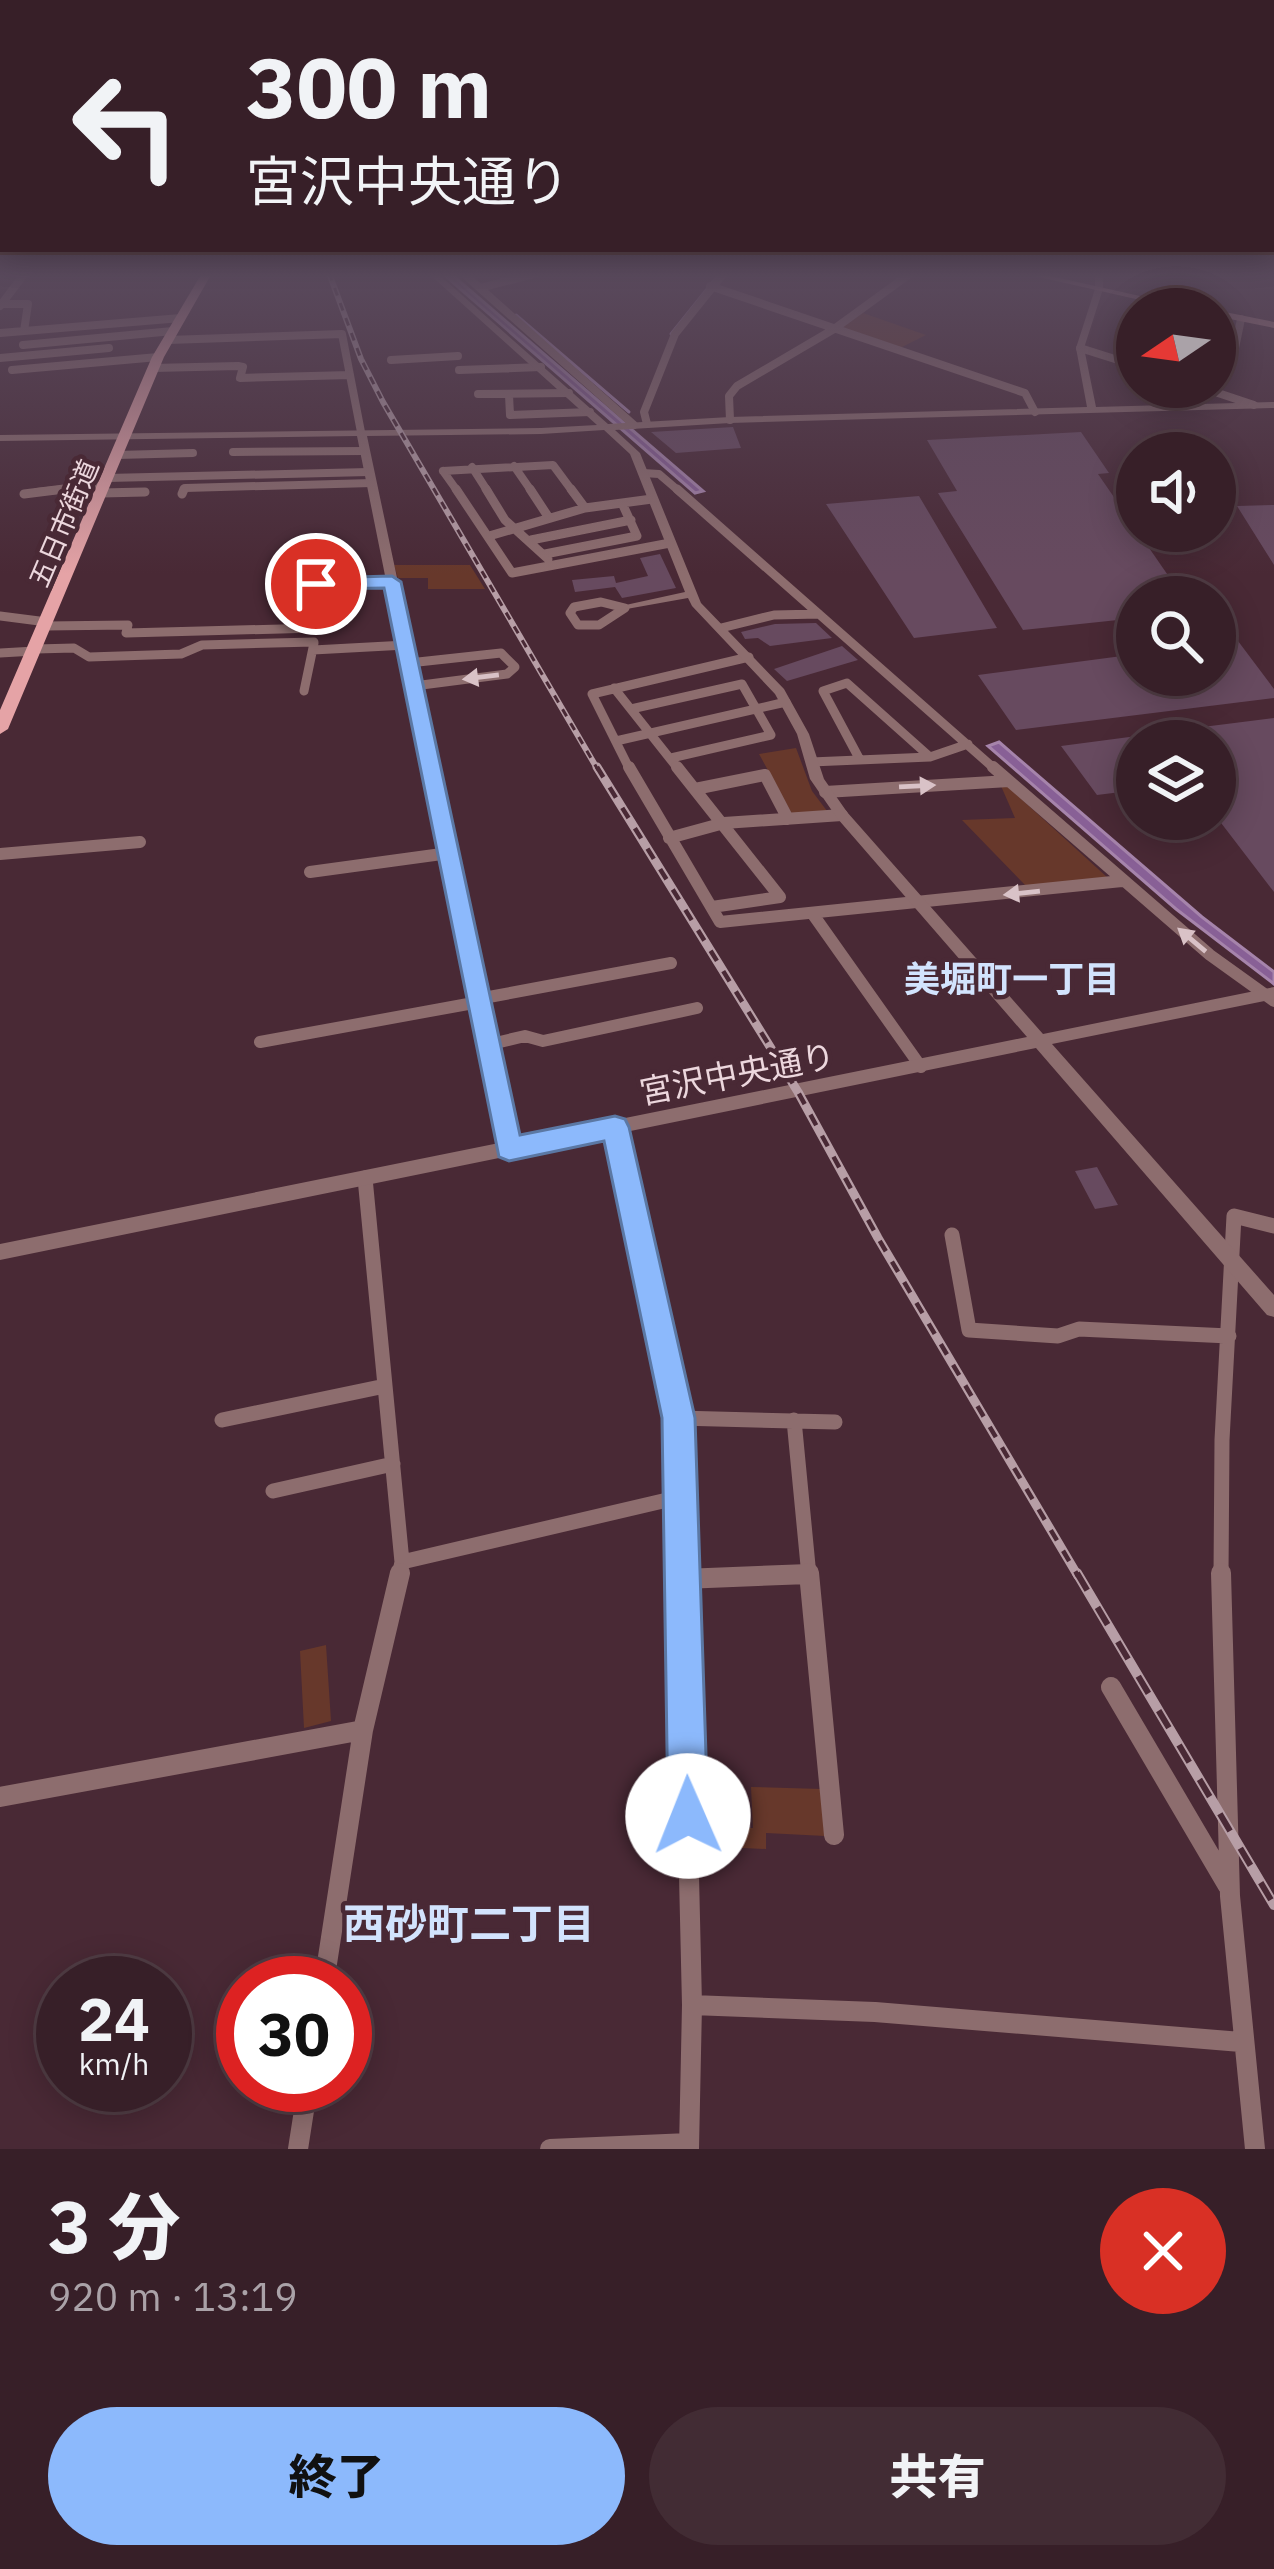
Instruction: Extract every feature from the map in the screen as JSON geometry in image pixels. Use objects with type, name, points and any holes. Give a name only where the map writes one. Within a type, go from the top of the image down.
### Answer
[{"type":"main road","name":"五日市街道","points":[[0,729],[151,373]]},
{"type":"street","points":[[241,373],[240,378],[350,374],[509,1149]]},
{"type":"street","points":[[547,373],[590,412],[621,426]]},
{"type":"street","points":[[567,373],[621,426],[691,594],[786,702],[825,792],[1274,1309]]},
{"type":"street","points":[[647,424],[644,412],[659,373]]},
{"type":"street","points":[[730,420],[733,389],[759,373]]},
{"type":"street","points":[[966,373],[1025,393],[1035,412]]},
{"type":"street","points":[[1085,373],[1092,410]]},
{"type":"street","points":[[478,394],[569,393]]},
{"type":"street","points":[[508,395],[510,415],[590,412]]},
{"type":"street","points":[[1236,399],[1254,405]]},
{"type":"street","points":[[0,438],[405,432],[1274,405]]},
{"type":"street","points":[[238,453],[364,451]]},
{"type":"street","points":[[117,455],[193,453]]},
{"type":"street","points":[[514,466],[549,518]]},
{"type":"street","points":[[586,508],[556,466],[442,471],[512,573],[670,543]]},
{"type":"street","points":[[472,467],[505,520],[552,565]]},
{"type":"street","points":[[644,473],[659,474],[1122,881],[1271,996]]},
{"type":"street","points":[[24,494],[104,486],[370,478]]},
{"type":"street","points":[[182,494],[185,488],[370,478]]},
{"type":"street","points":[[104,486],[146,492]]},
{"type":"street","points":[[489,536],[586,508],[652,500]]},
{"type":"street","points":[[545,554],[637,536],[622,503]]},
{"type":"street","points":[[531,540],[631,520]]},
{"type":"street","points":[[299,584],[317,580],[392,582]]},
{"type":"street","points":[[620,609],[691,594]]},
{"type":"street","points":[[721,628],[774,615],[819,614]]},
{"type":"street","points":[[0,616],[46,624],[128,625],[126,633],[318,624],[304,691]]},
{"type":"street","points":[[0,652],[74,648],[89,657],[181,654],[202,645],[406,645]]},
{"type":"street","points":[[410,663],[501,653],[515,667],[507,674],[414,686]]},
{"type":"street","points":[[749,657],[592,694],[720,922],[1122,881]]},
{"type":"street","points":[[860,760],[823,691],[847,683],[930,757]]},
{"type":"street","points":[[632,709],[742,684],[771,735],[671,758]]},
{"type":"street","points":[[614,688],[780,897],[712,907]]},
{"type":"street","points":[[616,741],[786,702]]},
{"type":"street","points":[[811,762],[930,757],[968,744]]},
{"type":"street","points":[[695,789],[766,776],[788,819]]},
{"type":"street","points":[[825,792],[1009,781]]},
{"type":"street","points":[[669,838],[724,823],[842,814]]},
{"type":"street","points":[[0,854],[140,842]]},
{"type":"street","points":[[310,872],[449,853]]},
{"type":"street","points":[[812,913],[922,1066]]},
{"type":"street","points":[[260,1042],[664,968]]},
{"type":"street","name":"宮沢中央通り","points":[[0,1252],[1271,996]]},
{"type":"street","points":[[487,1045],[525,1036],[543,1041],[697,1008]]},
{"type":"street","points":[[550,2149],[689,2146],[692,2006],[678,1418],[615,1127]]},
{"type":"street","points":[[328,1956],[363,1730],[402,1562],[365,1178]]},
{"type":"street","points":[[1255,2149],[1241,2042],[1230,1890],[1221,1470],[1234,1216],[1274,1226]]},
{"type":"street","points":[[952,1235],[969,1330],[1058,1336],[1078,1329],[1228,1336]]},
{"type":"street","points":[[221,1420],[386,1386]]},
{"type":"street","points":[[678,1418],[835,1422]]},
{"type":"street","points":[[794,1420],[834,1835]]},
{"type":"street","points":[[273,1491],[393,1464]]},
{"type":"street","points":[[402,1562],[680,1497]]},
{"type":"street","points":[[683,1580],[809,1574]]},
{"type":"street","points":[[1111,1687],[1230,1890]]},
{"type":"street","points":[[0,1797],[363,1730]]},
{"type":"street","points":[[692,2006],[875,2012],[1241,2042]]},
{"type":"street","points":[[298,2149],[304,2112]]},
{"type":"shaded area","points":[[557,373],[566,373],[703,491],[695,493]]},
{"type":"shaded area","points":[[394,565],[470,565],[485,589],[428,589],[428,578],[398,578]]},
{"type":"shaded area","points":[[999,742],[1202,917],[1274,972],[1274,984],[1176,909],[988,746]]},
{"type":"shaded area","points":[[796,748],[812,791],[827,811],[792,814],[759,754]]},
{"type":"shaded area","points":[[1001,786],[1007,786],[1108,878],[1027,887],[962,820],[1015,818]]},
{"type":"shaded area","points":[[326,1645],[331,1721],[304,1728],[300,1651]]},
{"type":"shaded area","points":[[751,1787],[822,1789],[825,1836],[766,1833],[766,1849],[700,1846],[701,1827],[753,1828]]},
{"type":"building","points":[[733,427],[741,448],[676,453],[651,432]]},
{"type":"building","points":[[1081,432],[1109,473],[1098,474],[1116,500],[1116,552],[1152,552],[1168,576],[1116,576],[1116,620],[1023,630],[938,493],[957,491],[927,440]]},
{"type":"building","points":[[919,496],[997,628],[914,638],[826,504]]},
{"type":"building","points":[[1274,505],[1274,565],[1237,506]]},
{"type":"building","points":[[660,554],[676,588],[622,598],[615,587],[575,592],[572,580],[614,576],[616,583],[648,576],[640,558]]},
{"type":"building","points":[[816,623],[832,638],[770,646],[758,638],[745,639],[741,632],[775,624]]},
{"type":"building","points":[[1236,641],[1274,689],[1274,698],[1016,730],[978,675],[1116,657],[1116,696],[1236,696]]},
{"type":"building","points":[[842,646],[858,660],[787,681],[774,669]]},
{"type":"building","points":[[1274,718],[1274,892],[1234,840],[1236,723]]},
{"type":"building","points":[[1116,739],[1116,793],[1097,795],[1061,746]]},
{"type":"building","points":[[1097,1167],[1118,1205],[1095,1209],[1075,1171]]},
{"type":"waterway","points":[[584,373],[629,412]]},
{"type":"railway","points":[[368,373],[598,770]]},
{"type":"railway","points":[[597,767],[798,1092],[878,1238],[1078,1576]]},
{"type":"railway","points":[[1077,1573],[1274,1905]]},
{"type":"district","name":"美堀町一丁目","points":[[1012,978]]},
{"type":"district","name":"西砂町二丁目","points":[[469,1923]]},
{"type":"route","points":[[316,584],[392,582],[509,1149],[615,1127],[678,1418],[688,1816]]}]
